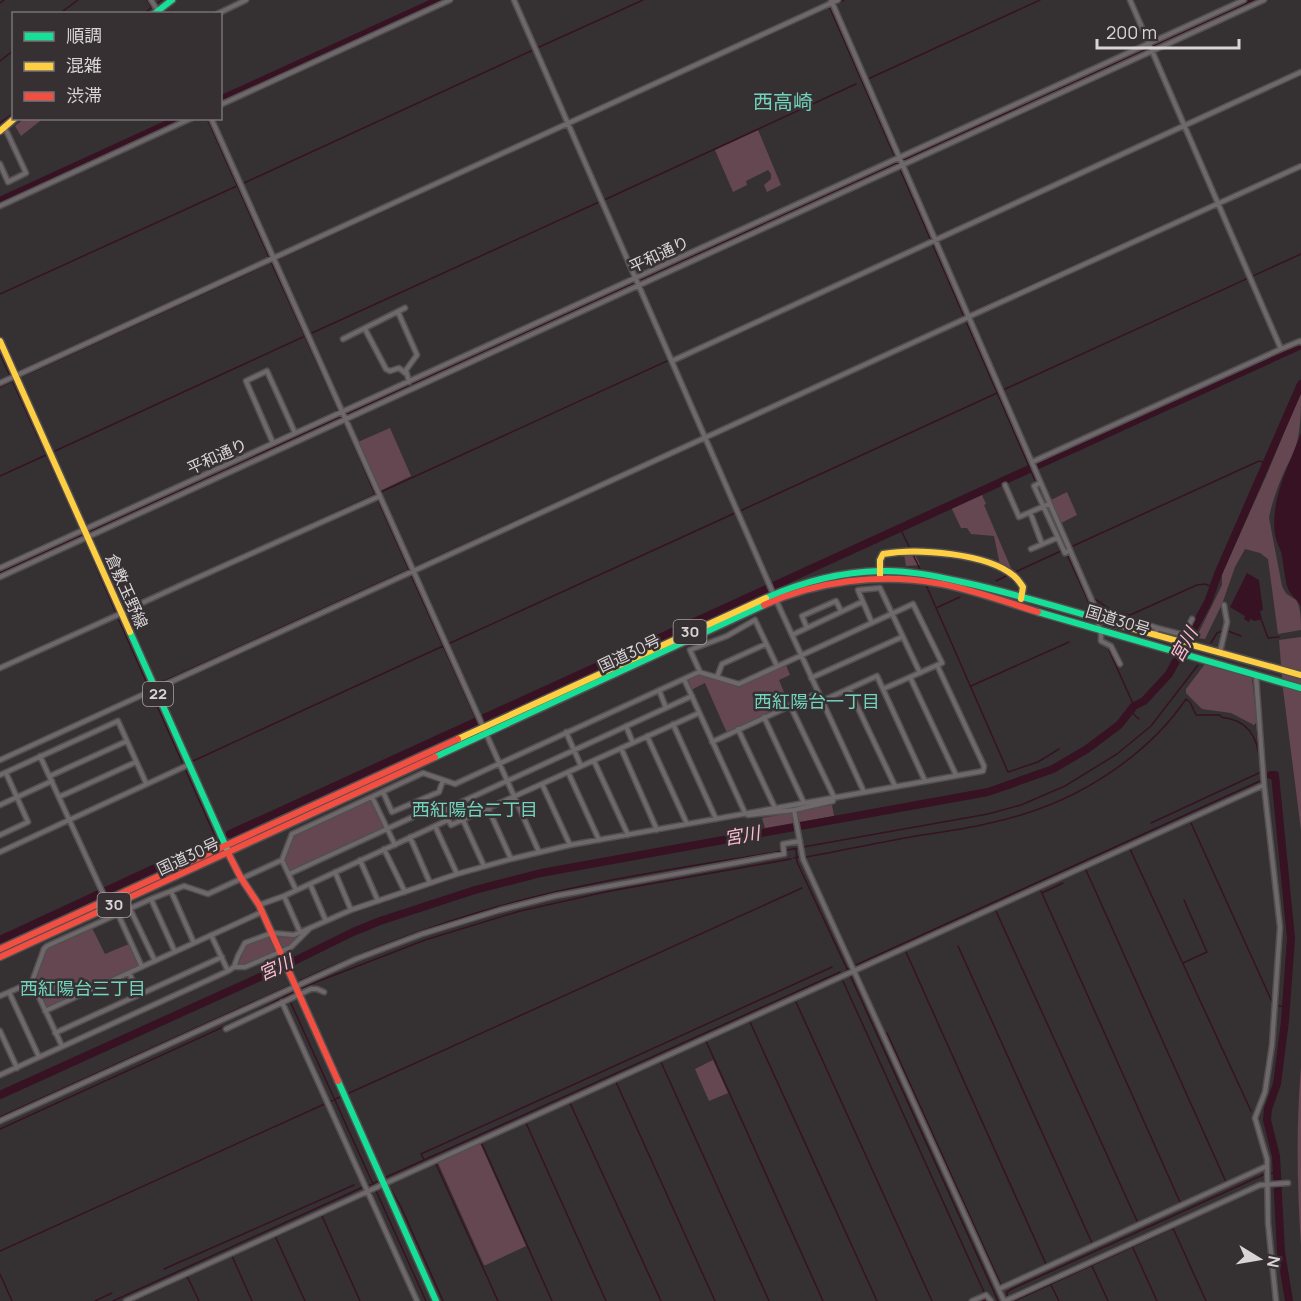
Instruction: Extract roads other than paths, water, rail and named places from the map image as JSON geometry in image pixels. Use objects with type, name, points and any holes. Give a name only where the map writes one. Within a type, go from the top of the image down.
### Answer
[{"type":"main road","points":[[155,8],[172,0]]},
{"type":"main road","name":"倉敷玉野線","points":[[0,341],[13,378],[87,533],[186,766],[241,878],[261,908],[382,1186],[436,1301]]},
{"type":"main road","points":[[880,575],[880,560],[883,555],[911,551],[938,552],[969,558],[1012,574],[1023,587],[1019,605]]},
{"type":"main road","name":"国道30号","points":[[0,949],[105,898],[227,849],[772,591],[823,586],[880,575],[919,573],[940,576],[1301,675]]},
{"type":"main road","name":"国道30号","points":[[880,575],[938,583],[1301,688]]},
{"type":"main road","points":[[1153,645],[1155,635]]},
{"type":"main road","name":"国道30号","points":[[0,957],[105,898]]},
{"type":"street","points":[[221,12],[246,0]]},
{"type":"street","points":[[222,104],[450,0]]},
{"type":"street","points":[[514,0],[772,591],[864,792]]},
{"type":"street","points":[[0,383],[838,0]]},
{"type":"street","points":[[1130,0],[1281,349]]},
{"type":"street","name":"平和通り","points":[[87,533],[273,443],[344,417],[409,381],[637,282],[897,158],[1244,0]]},
{"type":"street","points":[[0,568],[87,533],[1264,0]]},
{"type":"street","points":[[830,3],[933,242],[1033,465],[1038,484],[1059,535],[1093,603],[1101,641],[1112,646],[1120,664]]},
{"type":"street","points":[[671,360],[1301,72]]},
{"type":"street","points":[[0,206],[188,120]]},
{"type":"street","points":[[212,120],[411,572],[539,852]]},
{"type":"street","points":[[0,164],[8,182],[26,173],[2,129]]},
{"type":"street","points":[[0,760],[705,436],[1301,166]]},
{"type":"street","points":[[343,339],[405,308]]},
{"type":"street","points":[[398,312],[417,355],[405,373]]},
{"type":"street","points":[[365,329],[386,369],[390,371],[399,368],[409,381]]},
{"type":"street","points":[[1033,465],[1281,349],[1301,342]]},
{"type":"street","points":[[273,443],[246,381],[267,371],[295,434]]},
{"type":"street","points":[[1005,485],[1019,517],[1046,505]]},
{"type":"street","points":[[0,668],[378,495]]},
{"type":"street","points":[[1030,512],[1042,544]]},
{"type":"street","points":[[0,577],[87,533]]},
{"type":"street","points":[[1031,549],[1059,535]]},
{"type":"street","points":[[1059,535],[1068,551]]},
{"type":"street","points":[[872,623],[858,590],[880,588],[920,672]]},
{"type":"street","points":[[807,628],[802,616],[836,601],[841,612]]},
{"type":"street","points":[[792,635],[862,602]]},
{"type":"street","points":[[62,1047],[32,982],[45,948],[184,886],[208,894],[282,860],[292,834],[423,773],[455,784],[700,672],[739,684],[914,604],[942,663],[883,689]]},
{"type":"street","points":[[1220,652],[1227,622],[1224,604]]},
{"type":"street","points":[[1146,624],[1184,635],[1192,619]]},
{"type":"street","points":[[700,672],[690,650],[727,636],[755,620],[777,666]]},
{"type":"street","points":[[1155,635],[1157,628]]},
{"type":"street","points":[[812,678],[902,637]]},
{"type":"street","points":[[717,677],[722,664],[766,644]]},
{"type":"street","points":[[234,967],[245,944],[272,933],[294,936],[351,910],[484,866],[570,845],[983,771],[937,664]]},
{"type":"street","points":[[1256,675],[1264,785],[1280,933],[1271,1055],[1265,1092],[1255,1118],[1265,1149],[1269,1184],[1268,1223],[1276,1301]]},
{"type":"street","points":[[822,701],[877,676],[925,781]]},
{"type":"street","points":[[910,677],[956,775]]},
{"type":"street","points":[[684,679],[745,813]]},
{"type":"street","points":[[849,689],[895,786]]},
{"type":"street","points":[[659,690],[666,708]]},
{"type":"street","points":[[712,742],[818,693]]},
{"type":"street","points":[[444,810],[692,696]]},
{"type":"street","points":[[790,705],[834,797]]},
{"type":"street","points":[[289,874],[441,804],[451,825],[699,712]]},
{"type":"street","points":[[764,717],[804,803]]},
{"type":"street","points":[[0,776],[118,721],[146,783]]},
{"type":"street","points":[[673,724],[716,819]]},
{"type":"street","points":[[626,726],[633,742]]},
{"type":"street","points":[[738,729],[775,808]]},
{"type":"street","points":[[566,732],[581,766]]},
{"type":"street","points":[[646,736],[687,824]]},
{"type":"street","points":[[50,776],[127,741]]},
{"type":"street","points":[[621,748],[657,830]]},
{"type":"street","points":[[40,756],[105,898]]},
{"type":"street","points":[[594,761],[628,835]]},
{"type":"street","points":[[59,797],[136,762]]},
{"type":"street","points":[[0,852],[186,766]]},
{"type":"street","points":[[568,772],[599,840]]},
{"type":"street","points":[[0,835],[28,822],[6,773]]},
{"type":"street","points":[[383,792],[392,812],[439,792],[443,780]]},
{"type":"street","points":[[0,806],[52,782]]},
{"type":"street","points":[[542,784],[570,845]]},
{"type":"street","points":[[126,1301],[1264,785]]},
{"type":"street","points":[[372,797],[395,844]]},
{"type":"street","points":[[745,813],[754,815],[794,811],[833,801],[834,797]]},
{"type":"street","points":[[488,808],[512,859]]},
{"type":"street","points":[[794,811],[803,859],[851,973],[1005,1301],[1260,1185],[1285,1184]]},
{"type":"street","points":[[45,1011],[211,935],[296,890],[448,820]]},
{"type":"street","points":[[463,820],[484,866]]},
{"type":"street","points":[[435,826],[457,874]]},
{"type":"street","points":[[410,837],[430,883]]},
{"type":"street","points":[[226,1029],[257,1010],[293,983],[422,934],[527,902],[592,888],[784,854],[783,844],[800,844]]},
{"type":"street","points":[[384,849],[405,892]]},
{"type":"street","points":[[282,860],[296,890]]},
{"type":"street","points":[[360,861],[378,901]]},
{"type":"street","points":[[335,872],[351,910]]},
{"type":"street","points":[[310,884],[326,921]]},
{"type":"street","points":[[171,891],[194,943]]},
{"type":"street","points":[[284,896],[300,932]]},
{"type":"street","points":[[151,899],[175,952]]},
{"type":"street","points":[[130,909],[154,961]]},
{"type":"street","points":[[118,914],[142,967]]},
{"type":"street","points":[[0,1075],[234,967],[245,967],[280,953],[296,944],[311,927]]},
{"type":"street","points":[[211,935],[228,971]]},
{"type":"street","points":[[55,1033],[222,957]]},
{"type":"street","points":[[129,973],[140,994]]},
{"type":"street","points":[[0,996],[32,982]]},
{"type":"street","points":[[0,1121],[257,1010],[311,989],[324,992]]},
{"type":"street","points":[[9,992],[39,1057]]},
{"type":"street","points":[[282,1002],[417,1301]]},
{"type":"street","points":[[0,1031],[17,1068]]},
{"type":"street","points":[[999,1289],[1267,1171]]},
{"type":"street","points":[[972,1301],[986,1295],[991,1301]]},
{"type":"waterway","points":[[0,3],[4,0]]},
{"type":"waterway","points":[[62,12],[78,0]]},
{"type":"waterway","points":[[147,0],[151,7]]},
{"type":"waterway","points":[[146,12],[162,0]]},
{"type":"waterway","points":[[222,99],[439,0]]},
{"type":"waterway","points":[[537,48],[643,0]]},
{"type":"waterway","points":[[837,3],[844,0]]},
{"type":"waterway","points":[[868,79],[1040,0]]},
{"type":"waterway","points":[[0,573],[1253,0]]},
{"type":"waterway","points":[[216,12],[236,3]]},
{"type":"waterway","points":[[829,6],[898,164]]},
{"type":"waterway","points":[[23,376],[831,6]]},
{"type":"waterway","points":[[244,183],[533,50]]},
{"type":"waterway","points":[[0,61],[12,52]]},
{"type":"waterway","points":[[604,200],[856,84]]},
{"type":"waterway","points":[[0,123],[12,114]]},
{"type":"waterway","points":[[0,201],[177,120]]},
{"type":"waterway","points":[[208,120],[269,257]]},
{"type":"waterway","points":[[972,312],[1301,163]]},
{"type":"waterway","points":[[900,169],[1064,547]]},
{"type":"waterway","points":[[0,294],[239,185]]},
{"type":"waterway","points":[[312,333],[599,202]]},
{"type":"waterway","points":[[1003,390],[1301,254]]},
{"type":"waterway","points":[[271,262],[339,411]]},
{"type":"waterway","points":[[125,609],[879,264]]},
{"type":"waterway","points":[[415,567],[963,317]]},
{"type":"waterway","points":[[55,451],[303,337]]},
{"type":"waterway","points":[[230,834],[1301,345]]},
{"type":"waterway","points":[[0,354],[80,529]]},
{"type":"waterway","points":[[0,387],[12,381]]},
{"type":"waterway","name":"宮川","points":[[0,1095],[282,967],[353,932],[475,890],[541,873],[988,792],[1053,769],[1087,749],[1119,725],[1134,706],[1144,701],[1169,674],[1208,602],[1301,384]]},
{"type":"waterway","points":[[740,511],[997,393]]},
{"type":"waterway","points":[[341,415],[375,494]]},
{"type":"waterway","points":[[0,476],[46,455]]},
{"type":"waterway","points":[[1073,546],[1259,461],[1267,463]]},
{"type":"waterway","points":[[377,498],[409,570]]},
{"type":"waterway","points":[[448,644],[735,513]]},
{"type":"waterway","points":[[900,528],[920,569]]},
{"type":"waterway","points":[[85,541],[116,613]]},
{"type":"waterway","points":[[1013,573],[1061,551]]},
{"type":"waterway","points":[[1067,554],[1089,603]]},
{"type":"waterway","points":[[158,684],[410,569]]},
{"type":"waterway","points":[[411,575],[477,721]]},
{"type":"waterway","points":[[996,581],[1008,575]]},
{"type":"waterway","points":[[1095,599],[1114,612],[1130,615],[1197,585],[1205,584],[1215,588]]},
{"type":"waterway","points":[[926,585],[1008,772],[1038,762],[1059,749]]},
{"type":"waterway","points":[[936,608],[960,597]]},
{"type":"waterway","points":[[0,666],[117,613]]},
{"type":"waterway","points":[[118,618],[215,836]]},
{"type":"waterway","points":[[1261,619],[1268,638],[1279,637]]},
{"type":"waterway","points":[[1211,643],[1217,633],[1222,631]]},
{"type":"waterway","points":[[1228,631],[1241,636]]},
{"type":"waterway","points":[[971,686],[1069,642]]},
{"type":"waterway","points":[[193,761],[443,646]]},
{"type":"waterway","points":[[1109,650],[1134,706]]},
{"type":"waterway","points":[[803,847],[988,814],[1021,805],[1065,786],[1117,754],[1151,726],[1198,665]]},
{"type":"waterway","points":[[0,758],[149,689]]},
{"type":"waterway","points":[[806,857],[984,825],[1052,804],[1096,782],[1137,753],[1172,718],[1186,699],[1190,702],[1196,715],[1220,715],[1238,722],[1250,731],[1260,761]]},
{"type":"waterway","points":[[1130,711],[1139,719]]},
{"type":"waterway","points":[[1257,731],[1258,745]]},
{"type":"waterway","points":[[1151,823],[1261,772]]},
{"type":"waterway","points":[[1267,777],[1271,775]]},
{"type":"waterway","points":[[1271,775],[1275,775],[1291,938],[1285,1021],[1277,1084],[1268,1109],[1267,1120],[1276,1156],[1281,1252],[1289,1301]]},
{"type":"waterway","points":[[856,965],[1262,780]]},
{"type":"waterway","points":[[1191,823],[1273,1004]]},
{"type":"waterway","points":[[0,940],[205,845]]},
{"type":"waterway","points":[[295,983],[396,940],[447,922],[536,896],[611,880],[799,848]]},
{"type":"waterway","points":[[796,849],[797,862],[848,971]]},
{"type":"waterway","points":[[1130,849],[1251,1111]]},
{"type":"waterway","points":[[794,858],[798,857]]},
{"type":"waterway","points":[[301,988],[425,940],[520,911],[610,891],[791,859]]},
{"type":"waterway","points":[[1086,870],[1226,1182]]},
{"type":"waterway","points":[[1042,893],[1063,883]]},
{"type":"waterway","points":[[347,1094],[802,888]]},
{"type":"waterway","points":[[1041,891],[1180,1202]]},
{"type":"waterway","points":[[1183,963],[1207,952],[1184,900]]},
{"type":"waterway","points":[[996,911],[1137,1221]]},
{"type":"waterway","points":[[958,946],[1092,1243]]},
{"type":"waterway","points":[[906,952],[1046,1264]]},
{"type":"waterway","points":[[424,1160],[421,1154],[832,967]]},
{"type":"waterway","points":[[384,1178],[840,972]]},
{"type":"waterway","points":[[850,975],[998,1301]]},
{"type":"waterway","points":[[843,981],[984,1292]]},
{"type":"waterway","points":[[0,1117],[291,985]]},
{"type":"waterway","points":[[0,1129],[256,1012],[293,992]]},
{"type":"waterway","points":[[290,1001],[426,1301]]},
{"type":"waterway","points":[[796,1002],[932,1301]]},
{"type":"waterway","points":[[1279,1006],[1286,1007]]},
{"type":"waterway","points":[[750,1022],[877,1301]]},
{"type":"waterway","points":[[887,1033],[1001,1285]]},
{"type":"waterway","points":[[706,1041],[823,1301]]},
{"type":"waterway","points":[[661,1062],[769,1301]]},
{"type":"waterway","points":[[616,1082],[715,1301]]},
{"type":"waterway","points":[[0,1251],[340,1097]]},
{"type":"waterway","points":[[570,1103],[661,1301]]},
{"type":"waterway","points":[[526,1123],[606,1301]]},
{"type":"waterway","points":[[482,1144],[552,1301]]},
{"type":"waterway","points":[[436,1164],[498,1301]]},
{"type":"waterway","points":[[1269,1174],[1276,1172]]},
{"type":"waterway","points":[[1007,1296],[1007,1292],[1012,1289],[1265,1174]]},
{"type":"waterway","points":[[368,1186],[378,1181]]},
{"type":"waterway","points":[[164,1269],[354,1185]]},
{"type":"waterway","points":[[388,1185],[401,1207],[443,1301]]},
{"type":"waterway","points":[[113,1301],[363,1187]]},
{"type":"waterway","points":[[376,1191],[381,1188]]},
{"type":"waterway","points":[[322,1216],[360,1301]]},
{"type":"waterway","points":[[1014,1301],[1173,1228],[1206,1301]]},
{"type":"waterway","points":[[275,1236],[305,1301]]},
{"type":"waterway","points":[[1133,1248],[1157,1301]]},
{"type":"waterway","points":[[232,1256],[252,1301]]},
{"type":"waterway","points":[[1092,1266],[1108,1301]]},
{"type":"waterway","points":[[0,1274],[12,1301]]},
{"type":"waterway","points":[[133,1301],[187,1276],[199,1301]]},
{"type":"waterway","points":[[1051,1285],[1059,1301]]},
{"type":"waterway","points":[[95,1301],[112,1293]]},
{"type":"district","name":"西高崎","points":[[783,102]]},
{"type":"district","name":"西紅陽台一丁目","points":[[817,702]]},
{"type":"district","name":"西紅陽台二丁目","points":[[475,810]]},
{"type":"district","name":"西紅陽台三丁目","points":[[83,989]]}]
